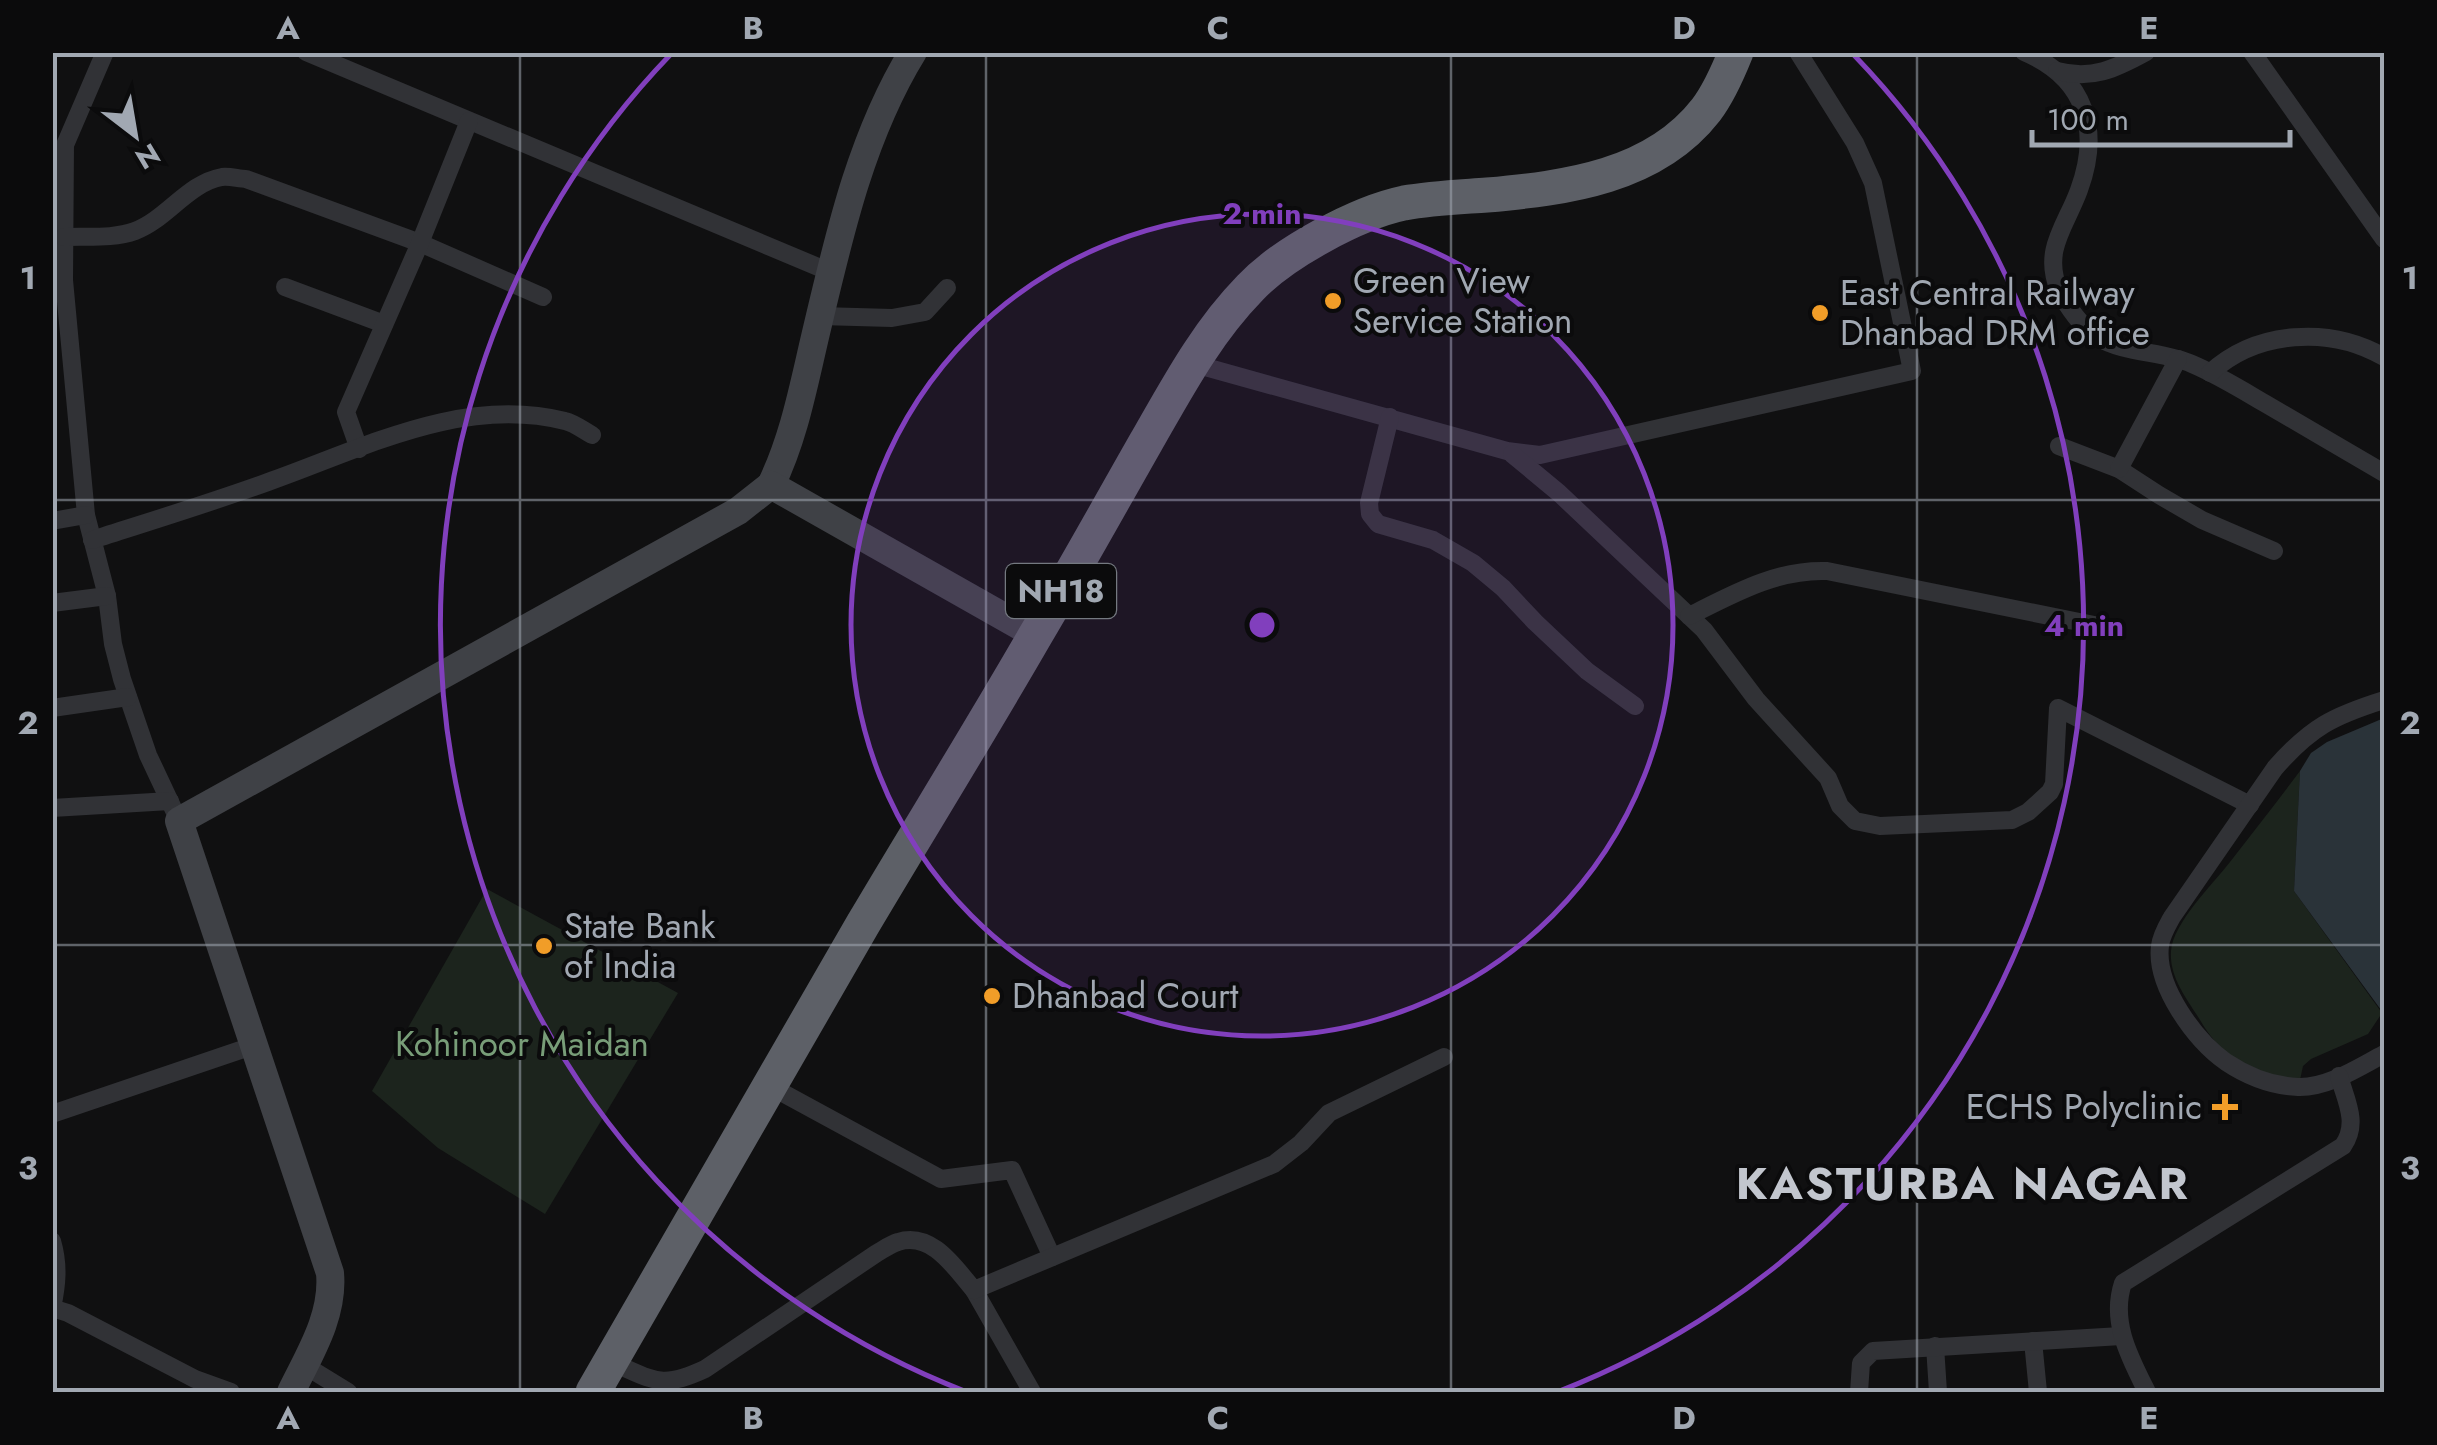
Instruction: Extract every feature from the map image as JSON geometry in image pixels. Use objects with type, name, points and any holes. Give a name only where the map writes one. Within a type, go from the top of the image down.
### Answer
[{"type":"highway","name":"NH18","points":[[599,1382],[1191,363],[1230,308],[1288,257],[1364,215],[1401,204],[1589,181],[1628,168],[1661,151],[1688,130],[1708,108],[1736,52]]},
{"type":"street","points":[[105,52],[59,145],[64,280],[86,515],[107,596],[112,644],[128,698],[148,754],[175,811],[330,1272],[326,1317],[291,1392]]},
{"type":"street","points":[[306,52],[830,272]]},
{"type":"street","points":[[1191,363],[1507,451],[1540,455],[1912,370],[1873,183],[1855,142],[1798,52]]},
{"type":"street","points":[[2024,52],[2072,75],[2097,73],[2146,52]]},
{"type":"street","points":[[2252,52],[2384,240]]},
{"type":"street","points":[[52,808],[175,811],[738,511],[759,496],[771,485],[791,438],[848,202],[876,126],[910,53]]},
{"type":"street","points":[[2056,70],[2082,101],[2089,132],[2080,189],[2052,253],[2060,290],[2079,320],[2098,338],[2112,344],[2178,359],[2210,372],[2384,473]]},
{"type":"street","points":[[359,448],[346,412],[469,121]]},
{"type":"street","points":[[64,237],[118,235],[136,230],[201,186],[223,177],[246,179],[420,243],[543,297]]},
{"type":"street","points":[[285,287],[384,324]]},
{"type":"street","points":[[820,316],[892,318],[925,312],[947,288]]},
{"type":"street","points":[[2210,372],[2251,346],[2298,337],[2339,339],[2384,357]]},
{"type":"street","points":[[2119,468],[2178,359]]},
{"type":"street","points":[[92,540],[437,422],[507,413],[568,422],[592,435]]},
{"type":"street","points":[[1390,417],[1369,504],[1370,514],[1378,524],[1433,540],[1473,563],[1587,671],[1634,706]]},
{"type":"street","points":[[2060,446],[2119,468],[2202,520],[2274,551]]},
{"type":"street","points":[[1507,451],[1559,493],[1704,630],[1786,735],[1828,778],[1846,814],[1865,825],[2018,818],[2050,792],[2054,784],[2058,708],[2250,805]]},
{"type":"street","points":[[771,485],[1036,635]]},
{"type":"street","points":[[52,521],[86,515]]},
{"type":"street","points":[[1689,616],[1772,578],[1811,570],[2099,626]]},
{"type":"street","points":[[52,603],[107,596]]},
{"type":"street","points":[[52,708],[128,698]]},
{"type":"street","points":[[2384,700],[2310,732],[2275,768],[2172,918],[2160,945],[2168,991],[2182,1014],[2217,1055],[2257,1079],[2294,1087],[2318,1084],[2384,1054]]},
{"type":"street","points":[[52,1114],[255,1045]]},
{"type":"street","points":[[974,1290],[1274,1164],[1301,1144],[1329,1113],[1444,1056]]},
{"type":"street","points":[[2147,1392],[2121,1336],[2123,1283],[2344,1146],[2351,1134],[2352,1120],[2338,1076]]},
{"type":"street","points":[[770,1086],[941,1178],[1012,1170],[1052,1258]]},
{"type":"street","points":[[599,1382],[677,1382],[705,1369],[877,1252],[914,1240],[937,1250],[974,1290],[1032,1392]]},
{"type":"street","points":[[52,1242],[58,1260],[52,1308],[195,1379],[231,1392]]},
{"type":"street","points":[[1859,1392],[1861,1363],[1873,1351],[2121,1336]]},
{"type":"street","points":[[2034,1341],[2038,1392]]},
{"type":"street","points":[[1935,1346],[1938,1392]]},
{"type":"street","points":[[304,1366],[348,1392]]},
{"type":"green space","points":[[2300,771],[2294,891],[2382,1013],[2368,1034],[2311,1059],[2303,1066],[2300,1080],[2254,1069],[2219,1046],[2180,987],[2171,951],[2186,916]]},
{"type":"green space","name":"Kohinoor Maidan","points":[[487,889],[678,993],[545,1214],[438,1148],[372,1091]]},
{"type":"shaded area","points":[[2384,718],[2384,1014],[2294,891],[2300,771],[2311,753],[2327,742]]},
{"type":"place","name":"Green View Service Station","points":[[1333,301]]},
{"type":"place","name":"East Central Railway Dhanbad DRM office","points":[[1820,313]]},
{"type":"place","name":"State Bank of India","points":[[544,946]]},
{"type":"place","name":"Dhanbad Court","points":[[992,996]]},
{"type":"place","name":"ECHS Polyclinic","points":[[2225,1107]]},
{"type":"district","name":"KASTURBA NAGAR","points":[[1963,1183]]}]
